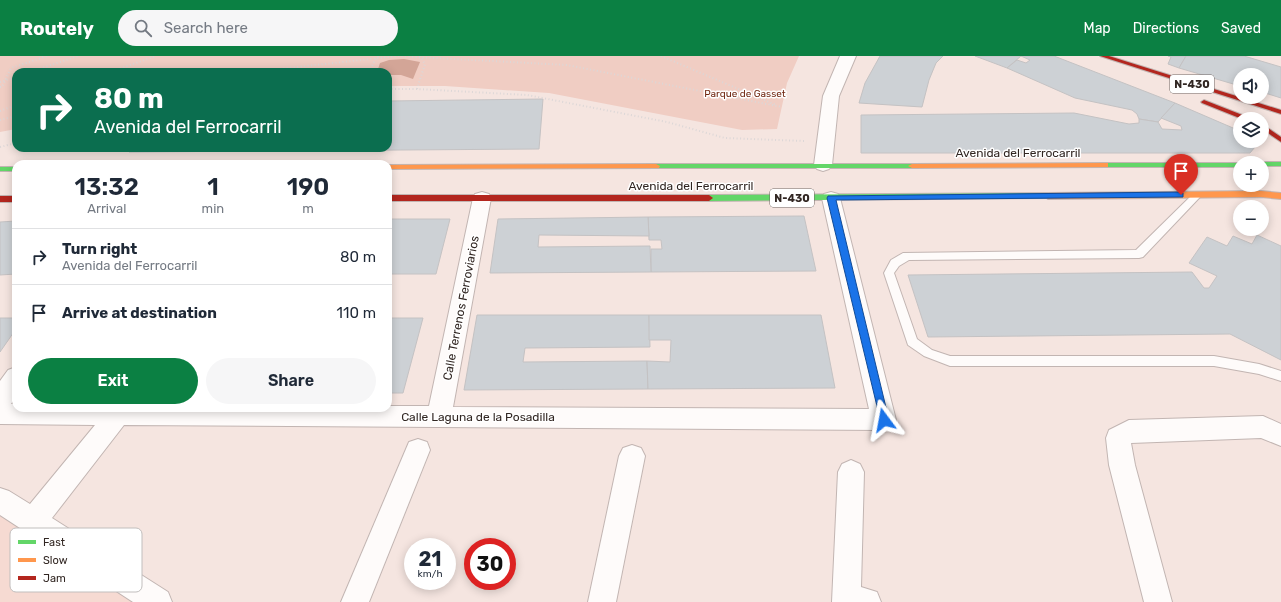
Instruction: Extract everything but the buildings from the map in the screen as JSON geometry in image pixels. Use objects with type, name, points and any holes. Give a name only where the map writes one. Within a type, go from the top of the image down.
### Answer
[{"type":"main road","name":"N-430","points":[[1100,58],[1146,80]]},
{"type":"main road","name":"N-430","points":[[1100,58],[1281,112]]},
{"type":"main road","name":"N-430","points":[[1198,99],[1233,113]]},
{"type":"main road","points":[[1269,131],[1281,140]]},
{"type":"main road","points":[[1269,164],[1281,164]]},
{"type":"main road","name":"Avenida del Ferrocarril","points":[[392,167],[1233,165]]},
{"type":"main road","points":[[0,169],[12,169]]},
{"type":"main road","name":"Avenida del Ferrocarril","points":[[392,198],[831,198],[1197,194],[1261,194],[1281,196]]},
{"type":"main road","points":[[0,199],[12,199]]},
{"type":"street","points":[[823,165],[831,96],[848,56]]},
{"type":"street","name":"Calle Terrenos Ferroviarios","points":[[440,417],[482,198]]},
{"type":"street","name":"Calle Laguna de la Posadilla","points":[[0,414],[884,420],[831,198]]},
{"type":"street","points":[[0,400],[12,383]]},
{"type":"street","points":[[33,521],[118,415]]},
{"type":"street","points":[[1158,602],[1122,465],[1118,438],[1129,431],[1263,427],[1281,436]]},
{"type":"street","points":[[355,602],[418,450]]},
{"type":"street","points":[[602,602],[632,456]]},
{"type":"street","points":[[851,472],[853,601]]},
{"type":"street","points":[[0,500],[44,528]]},
{"type":"street","points":[[142,592],[158,602]]},
{"type":"lane","points":[[1197,194],[1139,254],[907,256],[894,263],[889,273],[912,342],[928,353],[950,361],[1214,361],[1259,369],[1281,376]]},
{"type":"path","points":[[0,87],[2,87],[11,68],[47,56]]},
{"type":"path","points":[[42,68],[78,56]]},
{"type":"path","points":[[122,68],[156,56]]},
{"type":"path","points":[[371,68],[379,56]]},
{"type":"path","points":[[293,68],[375,60],[397,56],[420,56],[568,65],[782,107],[661,56]]},
{"type":"path","points":[[416,89],[425,64],[420,56]]},
{"type":"path","points":[[0,82],[12,78]]},
{"type":"path","points":[[392,89],[527,95],[667,122]]},
{"type":"path","points":[[0,111],[12,106]]},
{"type":"path","points":[[0,120],[12,117]]},
{"type":"path","points":[[0,147],[12,144]]},
{"type":"shaded area","points":[[404,59],[420,62],[413,79],[401,75],[392,75],[392,68],[378,68],[380,63],[389,60]]},
{"type":"shaded area","points":[[0,500],[43,528],[10,528],[10,592],[142,592],[158,602],[0,602]]},
{"type":"green space","name":"Parque de Gasset","points":[[0,56],[799,56],[787,83],[777,129],[742,130],[549,93],[445,86],[392,86],[392,68],[12,68],[12,130],[0,132]]},
{"type":"traffic: fast","points":[[1269,164],[1281,164]]},
{"type":"traffic: fast","points":[[1105,165],[1233,165]]},
{"type":"traffic: fast","points":[[656,166],[912,166]]},
{"type":"traffic: fast","points":[[0,169],[12,169]]},
{"type":"traffic: fast","points":[[709,198],[1048,196]]},
{"type":"traffic: slow","points":[[912,166],[1105,165]]},
{"type":"traffic: slow","points":[[392,167],[656,166]]},
{"type":"traffic: slow","points":[[1048,196],[1261,194],[1281,196]]},
{"type":"traffic: jam","points":[[1103,56],[1281,112]]},
{"type":"traffic: jam","points":[[1204,102],[1233,113]]},
{"type":"traffic: jam","points":[[1269,131],[1281,140]]},
{"type":"traffic: jam","points":[[392,198],[709,198]]},
{"type":"traffic: jam","points":[[0,199],[12,199]]},
{"type":"route","points":[[884,420],[831,198],[1181,195]]}]
